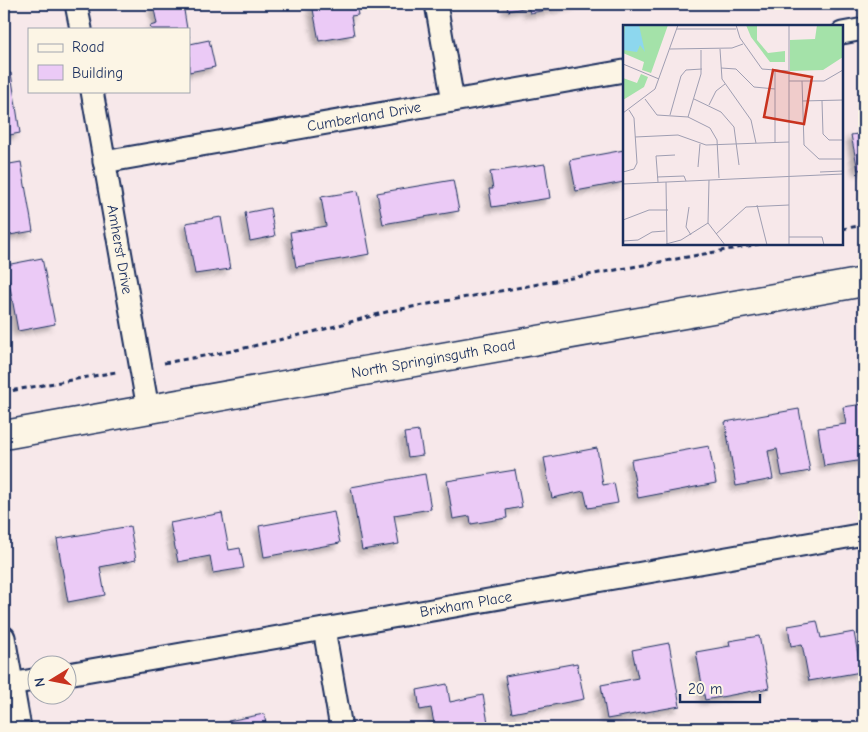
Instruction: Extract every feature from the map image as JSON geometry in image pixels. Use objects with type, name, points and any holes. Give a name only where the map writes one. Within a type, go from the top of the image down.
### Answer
[{"type":"street","points":[[76,4],[80,28]]},
{"type":"street","points":[[436,4],[453,101]]},
{"type":"street","points":[[843,33],[864,29]]},
{"type":"street","name":"Cumberland Drive","points":[[104,162],[623,71]]},
{"type":"street","name":"Amherst Drive","points":[[92,92],[148,409]]},
{"type":"street","name":"North Springinsguth Road","points":[[4,435],[864,282]]},
{"type":"street","name":"Brixham Place","points":[[78,672],[864,534]]},
{"type":"street","points":[[324,630],[341,728]]},
{"type":"street","points":[[4,637],[20,728]]},
{"type":"street","points":[[12,684],[28,681]]},
{"type":"path","points":[[843,229],[864,225]]},
{"type":"path","points":[[4,392],[232,351],[390,311],[753,245]]},
{"type":"building","points":[[153,4],[183,4],[187,28],[151,28],[150,26],[157,24]]},
{"type":"building","points":[[312,4],[356,4],[358,15],[351,16],[354,35],[319,41]]},
{"type":"building","points":[[507,4],[579,4],[530,13],[528,7],[508,11]]},
{"type":"building","points":[[209,40],[215,67],[190,72],[190,44]]},
{"type":"building","points":[[11,73],[20,133],[4,136],[4,74]]},
{"type":"building","points":[[864,133],[864,169],[858,170],[851,135]]},
{"type":"building","points":[[623,150],[623,182],[576,191],[570,160]]},
{"type":"building","points":[[21,162],[33,231],[4,236],[4,165]]},
{"type":"building","points":[[545,164],[550,198],[492,207],[489,189],[493,189],[490,172]]},
{"type":"building","points":[[453,180],[459,211],[383,224],[377,193]]},
{"type":"building","points":[[358,191],[370,254],[296,267],[290,232],[326,226],[321,197]]},
{"type":"building","points":[[270,208],[275,236],[250,241],[245,213]]},
{"type":"building","points":[[221,217],[230,269],[195,274],[186,223]]},
{"type":"building","points":[[42,258],[55,324],[18,331],[6,265]]},
{"type":"building","points":[[864,404],[864,460],[824,466],[818,428],[846,424],[843,407]]},
{"type":"building","points":[[799,409],[810,471],[782,476],[777,449],[768,451],[773,479],[736,486],[725,422]]},
{"type":"building","points":[[419,431],[423,455],[408,457],[404,433]]},
{"type":"building","points":[[709,446],[716,483],[638,498],[631,460]]},
{"type":"building","points":[[597,448],[603,485],[614,483],[618,503],[588,508],[584,491],[552,498],[544,458]]},
{"type":"building","points":[[515,470],[522,507],[506,510],[507,518],[471,524],[470,516],[453,519],[447,481]]},
{"type":"building","points":[[425,474],[431,509],[394,515],[399,544],[362,550],[351,487]]},
{"type":"building","points":[[334,512],[340,543],[264,557],[259,526]]},
{"type":"building","points":[[222,513],[229,550],[240,548],[244,568],[213,573],[210,556],[178,562],[170,523]]},
{"type":"building","points":[[130,526],[136,560],[100,567],[105,595],[68,602],[57,539]]},
{"type":"building","points":[[817,621],[821,638],[854,632],[861,672],[809,681],[802,644],[791,646],[788,626]]},
{"type":"building","points":[[759,636],[769,688],[705,700],[696,652],[730,646],[729,641]]},
{"type":"building","points":[[669,643],[680,706],[607,719],[601,685],[638,678],[632,650]]},
{"type":"building","points":[[577,663],[584,699],[512,713],[505,676]]},
{"type":"building","points":[[447,684],[450,702],[483,695],[489,728],[435,728],[431,708],[420,710],[417,690]]},
{"type":"building","points":[[264,714],[267,728],[229,728],[228,721]]}]
